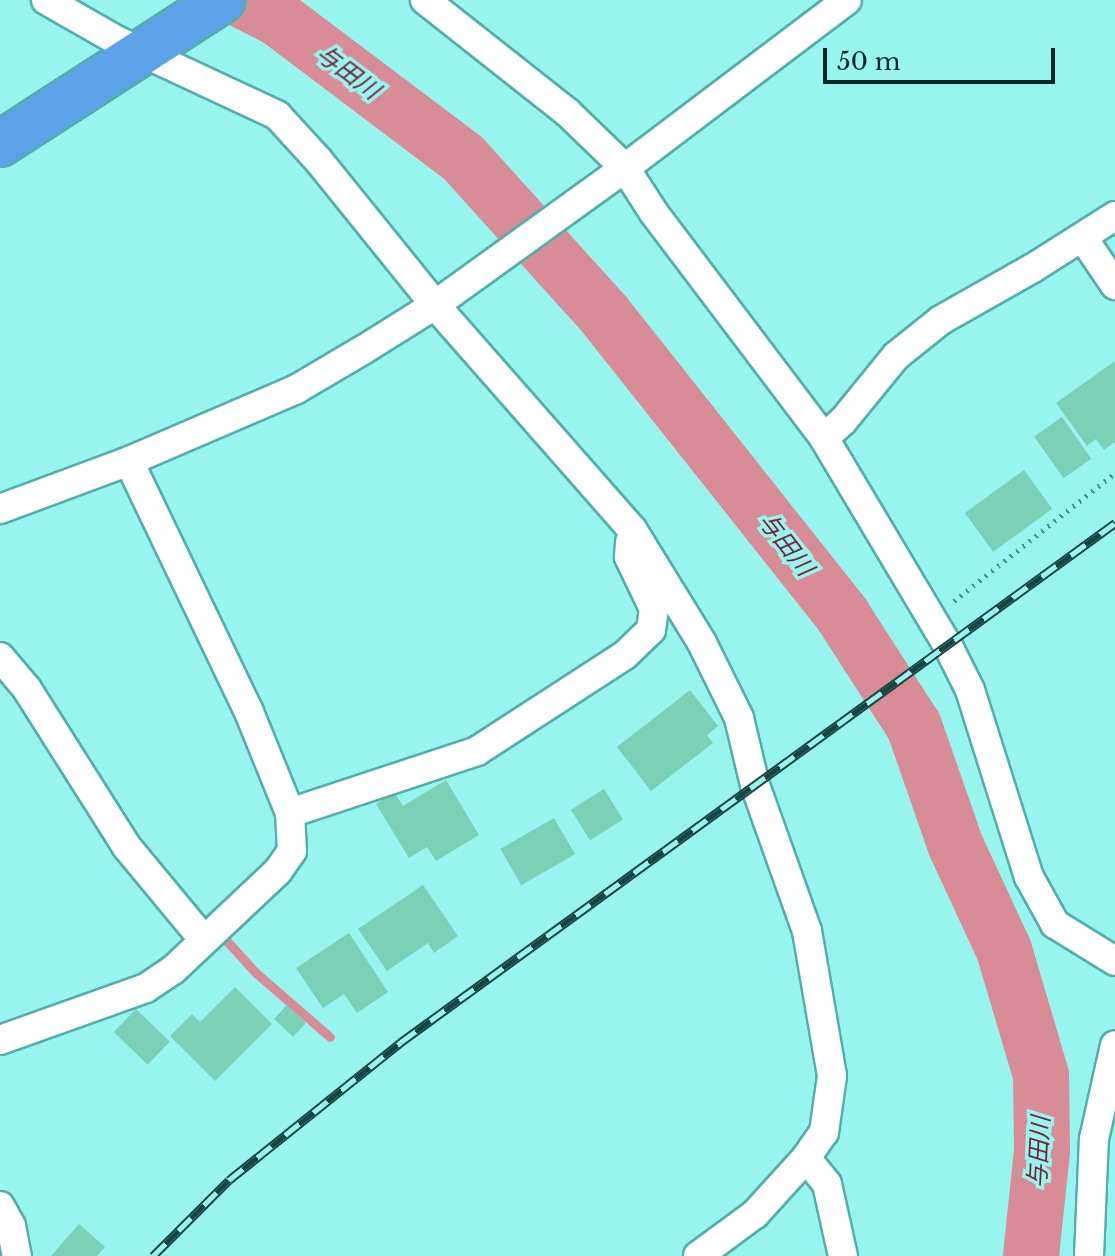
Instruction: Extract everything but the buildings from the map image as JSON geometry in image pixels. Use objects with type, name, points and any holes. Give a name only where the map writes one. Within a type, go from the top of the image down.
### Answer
[{"type":"highway","points":[[0,144],[34,119],[157,45],[223,0]]},
{"type":"street","points":[[46,0],[116,40],[157,45],[277,115],[442,299],[632,529],[702,643],[739,718],[755,785],[807,931],[832,1076],[824,1132],[806,1158],[755,1214],[698,1256]]},
{"type":"street","points":[[425,0],[567,112],[614,176],[654,213],[824,438],[932,619],[970,690],[1029,877],[1055,924],[1115,961]]},
{"type":"street","points":[[0,509],[129,461],[295,390],[442,299],[614,176],[847,0]]},
{"type":"street","points":[[824,438],[843,421],[896,356],[941,320],[1083,238],[1115,216]]},
{"type":"street","points":[[1083,238],[1115,285]]},
{"type":"street","points":[[0,1040],[146,988],[173,970],[278,871],[292,851],[290,813],[249,712],[129,461]]},
{"type":"street","points":[[290,813],[477,751],[625,655],[651,630],[654,609],[629,557],[632,529]]},
{"type":"street","points":[[0,657],[27,689],[127,847],[204,940]]},
{"type":"street","points":[[1089,1256],[1094,1139],[1115,1045]]},
{"type":"street","points":[[806,1158],[827,1184],[843,1256]]},
{"type":"street","points":[[0,1206],[11,1226],[17,1256]]},
{"type":"path","points":[[932,619],[1115,473]]},
{"type":"waterway","name":"与田川","points":[[242,0],[276,17],[463,158],[604,314],[843,616],[914,726],[955,844],[1004,950],[1041,1075],[1042,1151],[1031,1256]]},
{"type":"waterway","points":[[225,939],[255,972],[330,1037]]},
{"type":"railway","points":[[153,1256],[229,1180],[401,1042],[1115,523]]}]
